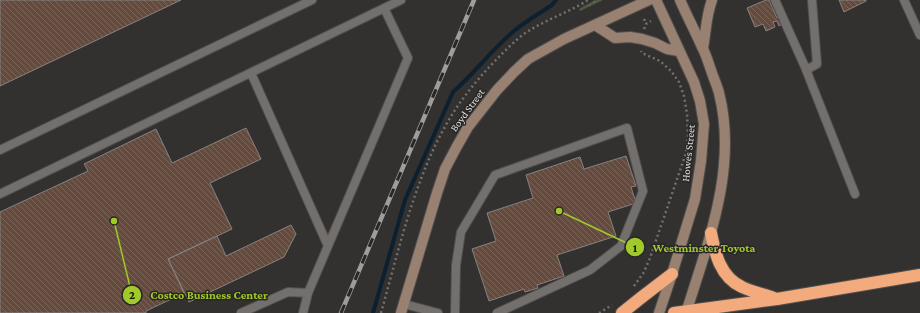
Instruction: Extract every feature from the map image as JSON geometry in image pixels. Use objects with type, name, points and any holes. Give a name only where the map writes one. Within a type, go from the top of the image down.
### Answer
[{"type":"highway","points":[[711,232],[719,264],[728,277],[741,287],[777,299]]},
{"type":"highway","points":[[622,313],[672,274]]},
{"type":"highway","points":[[682,312],[777,299],[920,275]]},
{"type":"main road","name":"Boyd Street","points":[[402,308],[437,193],[446,169],[468,126],[497,90],[528,59],[564,39],[649,0]]},
{"type":"main road","name":"Howes Street","points":[[656,0],[694,82],[700,100],[704,124],[701,161],[695,199],[660,313]]},
{"type":"main road","points":[[680,0],[703,48],[718,91],[722,107],[726,149],[723,178],[711,232],[682,312]]},
{"type":"main road","points":[[703,48],[707,19],[712,0]]},
{"type":"main road","points":[[595,25],[615,38],[630,37],[642,39],[667,49],[679,51]]},
{"type":"lane","points":[[0,150],[312,0]]},
{"type":"lane","points":[[0,194],[401,0]]},
{"type":"lane","points":[[774,0],[806,70],[855,194]]},
{"type":"lane","points":[[806,70],[817,64],[812,0]]},
{"type":"lane","points":[[904,0],[920,36]]},
{"type":"lane","points":[[303,313],[308,293],[408,58],[384,8]]},
{"type":"lane","points":[[251,73],[328,246]]},
{"type":"lane","points":[[455,313],[456,265],[461,232],[495,175],[627,128],[643,191],[621,246],[590,270],[497,313]]},
{"type":"lane","points":[[241,313],[288,292],[308,293]]},
{"type":"lane","points":[[402,308],[438,313]]},
{"type":"path","points":[[644,19],[646,24],[651,21]]},
{"type":"path","points":[[633,287],[644,272],[650,258],[686,153],[688,135],[684,96],[679,82],[660,60],[642,53],[640,50]]},
{"type":"green space","points":[[595,0],[603,0],[580,11],[579,9]]},
{"type":"building","points":[[0,0],[181,0],[0,86]]},
{"type":"building","points":[[769,0],[777,18],[779,17],[782,24],[779,26],[777,21],[773,22],[775,27],[766,31],[763,24],[755,27],[747,8]]},
{"type":"building","points":[[839,0],[866,0],[866,1],[844,12]]},
{"type":"building","points":[[246,128],[261,159],[210,183],[232,229],[168,259],[184,293],[146,311],[146,313],[0,313],[0,212],[88,171],[84,164],[156,129],[172,163]]},
{"type":"building","points":[[626,156],[636,186],[631,187],[636,203],[608,212],[616,236],[557,255],[564,276],[537,285],[538,288],[525,292],[524,289],[489,301],[472,249],[496,241],[487,213],[533,198],[526,175],[580,157],[584,169]]},
{"type":"building","points":[[291,225],[296,234],[284,257],[189,302],[168,259],[217,236],[226,256]]},
{"type":"waterway","points":[[373,313],[405,200],[453,92],[506,38],[523,24],[552,5],[556,0]]},
{"type":"railway","points":[[341,313],[474,0]]},
{"type":"place","name":"Westminster Toyota","points":[[559,211]]},
{"type":"place","name":"Costco Business Center","points":[[114,221]]}]
